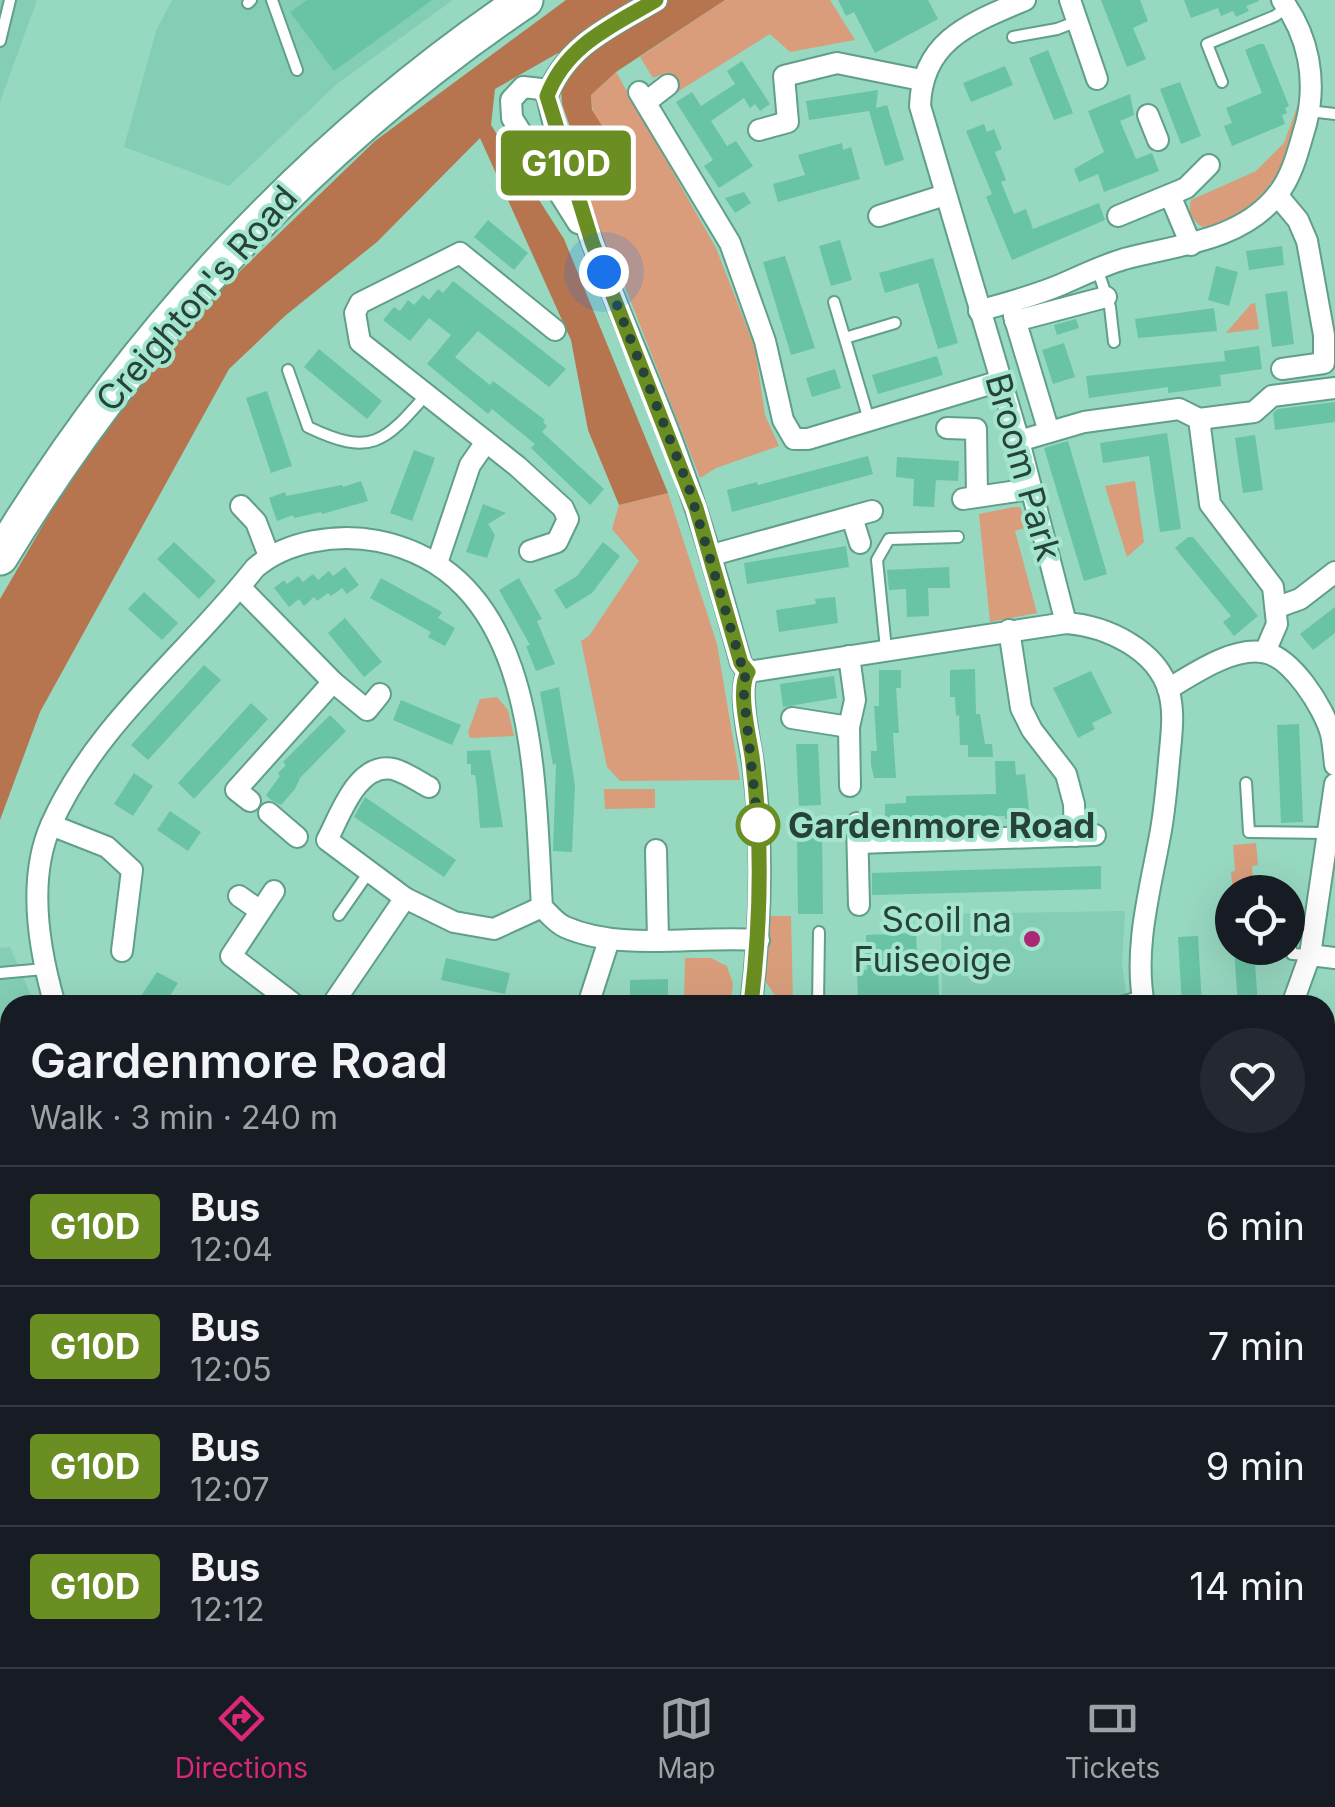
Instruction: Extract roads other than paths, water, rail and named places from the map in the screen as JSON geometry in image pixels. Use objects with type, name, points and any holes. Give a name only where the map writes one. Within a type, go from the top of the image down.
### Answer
[{"type":"highway","name":"Creighton's Road","points":[[0,557],[43,486],[100,405],[154,336],[232,248],[346,139],[525,0]]},
{"type":"street","points":[[547,96],[562,65],[575,50],[656,0]]},
{"type":"street","points":[[759,130],[788,122],[784,76],[837,63],[921,80],[930,59],[987,7],[1024,0]]},
{"type":"street","points":[[1070,0],[1097,79]]},
{"type":"street","points":[[979,312],[1048,290],[1097,268],[1221,234],[1277,195],[1297,155],[1309,111],[1310,65],[1301,33],[1284,2]]},
{"type":"street","name":"Broom Park","points":[[921,80],[920,106],[1018,441],[1066,624]]},
{"type":"street","points":[[668,86],[642,97],[730,243],[765,341],[783,420],[794,439],[1000,380]]},
{"type":"street","points":[[592,242],[554,190],[512,118],[511,100],[524,87],[541,89],[547,96],[592,242],[671,439],[712,555],[741,663],[748,672]]},
{"type":"street","points":[[1148,114],[1158,140]]},
{"type":"street","points":[[1118,216],[1186,188],[1209,165]]},
{"type":"street","points":[[879,216],[945,195]]},
{"type":"street","points":[[1277,195],[1303,228],[1327,296],[1324,363],[1282,368]]},
{"type":"street","points":[[1170,196],[1191,245]]},
{"type":"street","points":[[530,551],[557,542],[568,519],[563,508],[360,342],[355,313],[360,303],[460,253],[554,330]]},
{"type":"street","name":"Broom Park","points":[[1049,432],[1014,319],[1106,296]]},
{"type":"street","points":[[1018,441],[1084,422],[1179,409],[1198,419],[1254,412],[1272,396],[1335,388]]},
{"type":"street","points":[[1198,419],[1210,504],[1273,587],[1277,624],[1265,652]]},
{"type":"street","points":[[947,428],[976,430],[970,497],[1031,490]]},
{"type":"street","points":[[438,563],[470,465],[486,442]]},
{"type":"street","points":[[242,506],[256,522],[269,556]]},
{"type":"street","points":[[712,555],[862,514],[860,543]]},
{"type":"street","points":[[51,995],[39,929],[39,892],[51,825],[106,736],[269,556],[312,541],[356,537],[402,546],[438,563],[474,594],[488,617],[516,687],[531,741],[542,907],[562,926],[608,940],[759,940]]},
{"type":"street","points":[[1278,607],[1300,599],[1335,572]]},
{"type":"street","points":[[240,588],[333,682],[367,710],[380,694]]},
{"type":"street","points":[[748,672],[1066,624],[1088,625],[1130,644],[1156,668],[1168,689],[1172,730],[1162,824],[1144,923],[1143,995]]},
{"type":"street","points":[[859,906],[858,833],[1085,836],[1066,774],[1032,730],[1021,708],[1010,630]]},
{"type":"street","points":[[1168,689],[1234,654],[1265,652],[1291,668],[1320,707],[1333,732],[1335,765]]},
{"type":"street","points":[[849,656],[856,700],[850,727],[850,786]]},
{"type":"street","points":[[748,672],[744,697],[756,784],[762,905],[753,995]]},
{"type":"street","points":[[250,801],[236,790],[333,682]]},
{"type":"street","points":[[792,718],[850,727]]},
{"type":"street","points":[[429,787],[393,770],[380,770],[358,782],[327,840],[405,898],[454,922],[494,929],[542,907]]},
{"type":"street","points":[[1296,995],[1310,955],[1330,856],[1328,834],[1335,784]]},
{"type":"street","points":[[269,813],[297,837]]},
{"type":"street","points":[[51,825],[107,848],[132,870],[122,951]]},
{"type":"street","points":[[656,850],[658,939]]},
{"type":"street","points":[[274,891],[231,956],[282,995]]},
{"type":"street","points":[[239,896],[259,910]]},
{"type":"street","points":[[339,995],[405,898]]},
{"type":"street","points":[[591,995],[608,940]]},
{"type":"street","points":[[1310,955],[1335,958]]},
{"type":"lane","points":[[0,41],[10,0]]},
{"type":"lane","points":[[272,0],[297,70]]},
{"type":"lane","points":[[1222,82],[1208,44],[1276,16],[1284,2]]},
{"type":"lane","points":[[1013,37],[1079,21]]},
{"type":"lane","points":[[1309,111],[1335,114]]},
{"type":"lane","points":[[1097,268],[1114,342]]},
{"type":"lane","points":[[834,302],[869,420]]},
{"type":"lane","points":[[844,338],[895,323]]},
{"type":"lane","points":[[288,370],[308,428],[333,439],[360,444],[392,434],[426,395]]},
{"type":"lane","points":[[886,649],[877,560],[888,539],[954,540]]},
{"type":"lane","points":[[1246,783],[1249,832],[1328,834]]},
{"type":"lane","points":[[339,916],[370,872]]},
{"type":"lane","points":[[818,932],[818,995]]},
{"type":"lane","points":[[1305,955],[1310,955]]},
{"type":"lane","points":[[0,972],[44,969]]},
{"type":"place","name":"Gardenmore Road","points":[[758,825]]},
{"type":"place","name":"Scoil na Fuiseoige","points":[[1032,939]]}]
